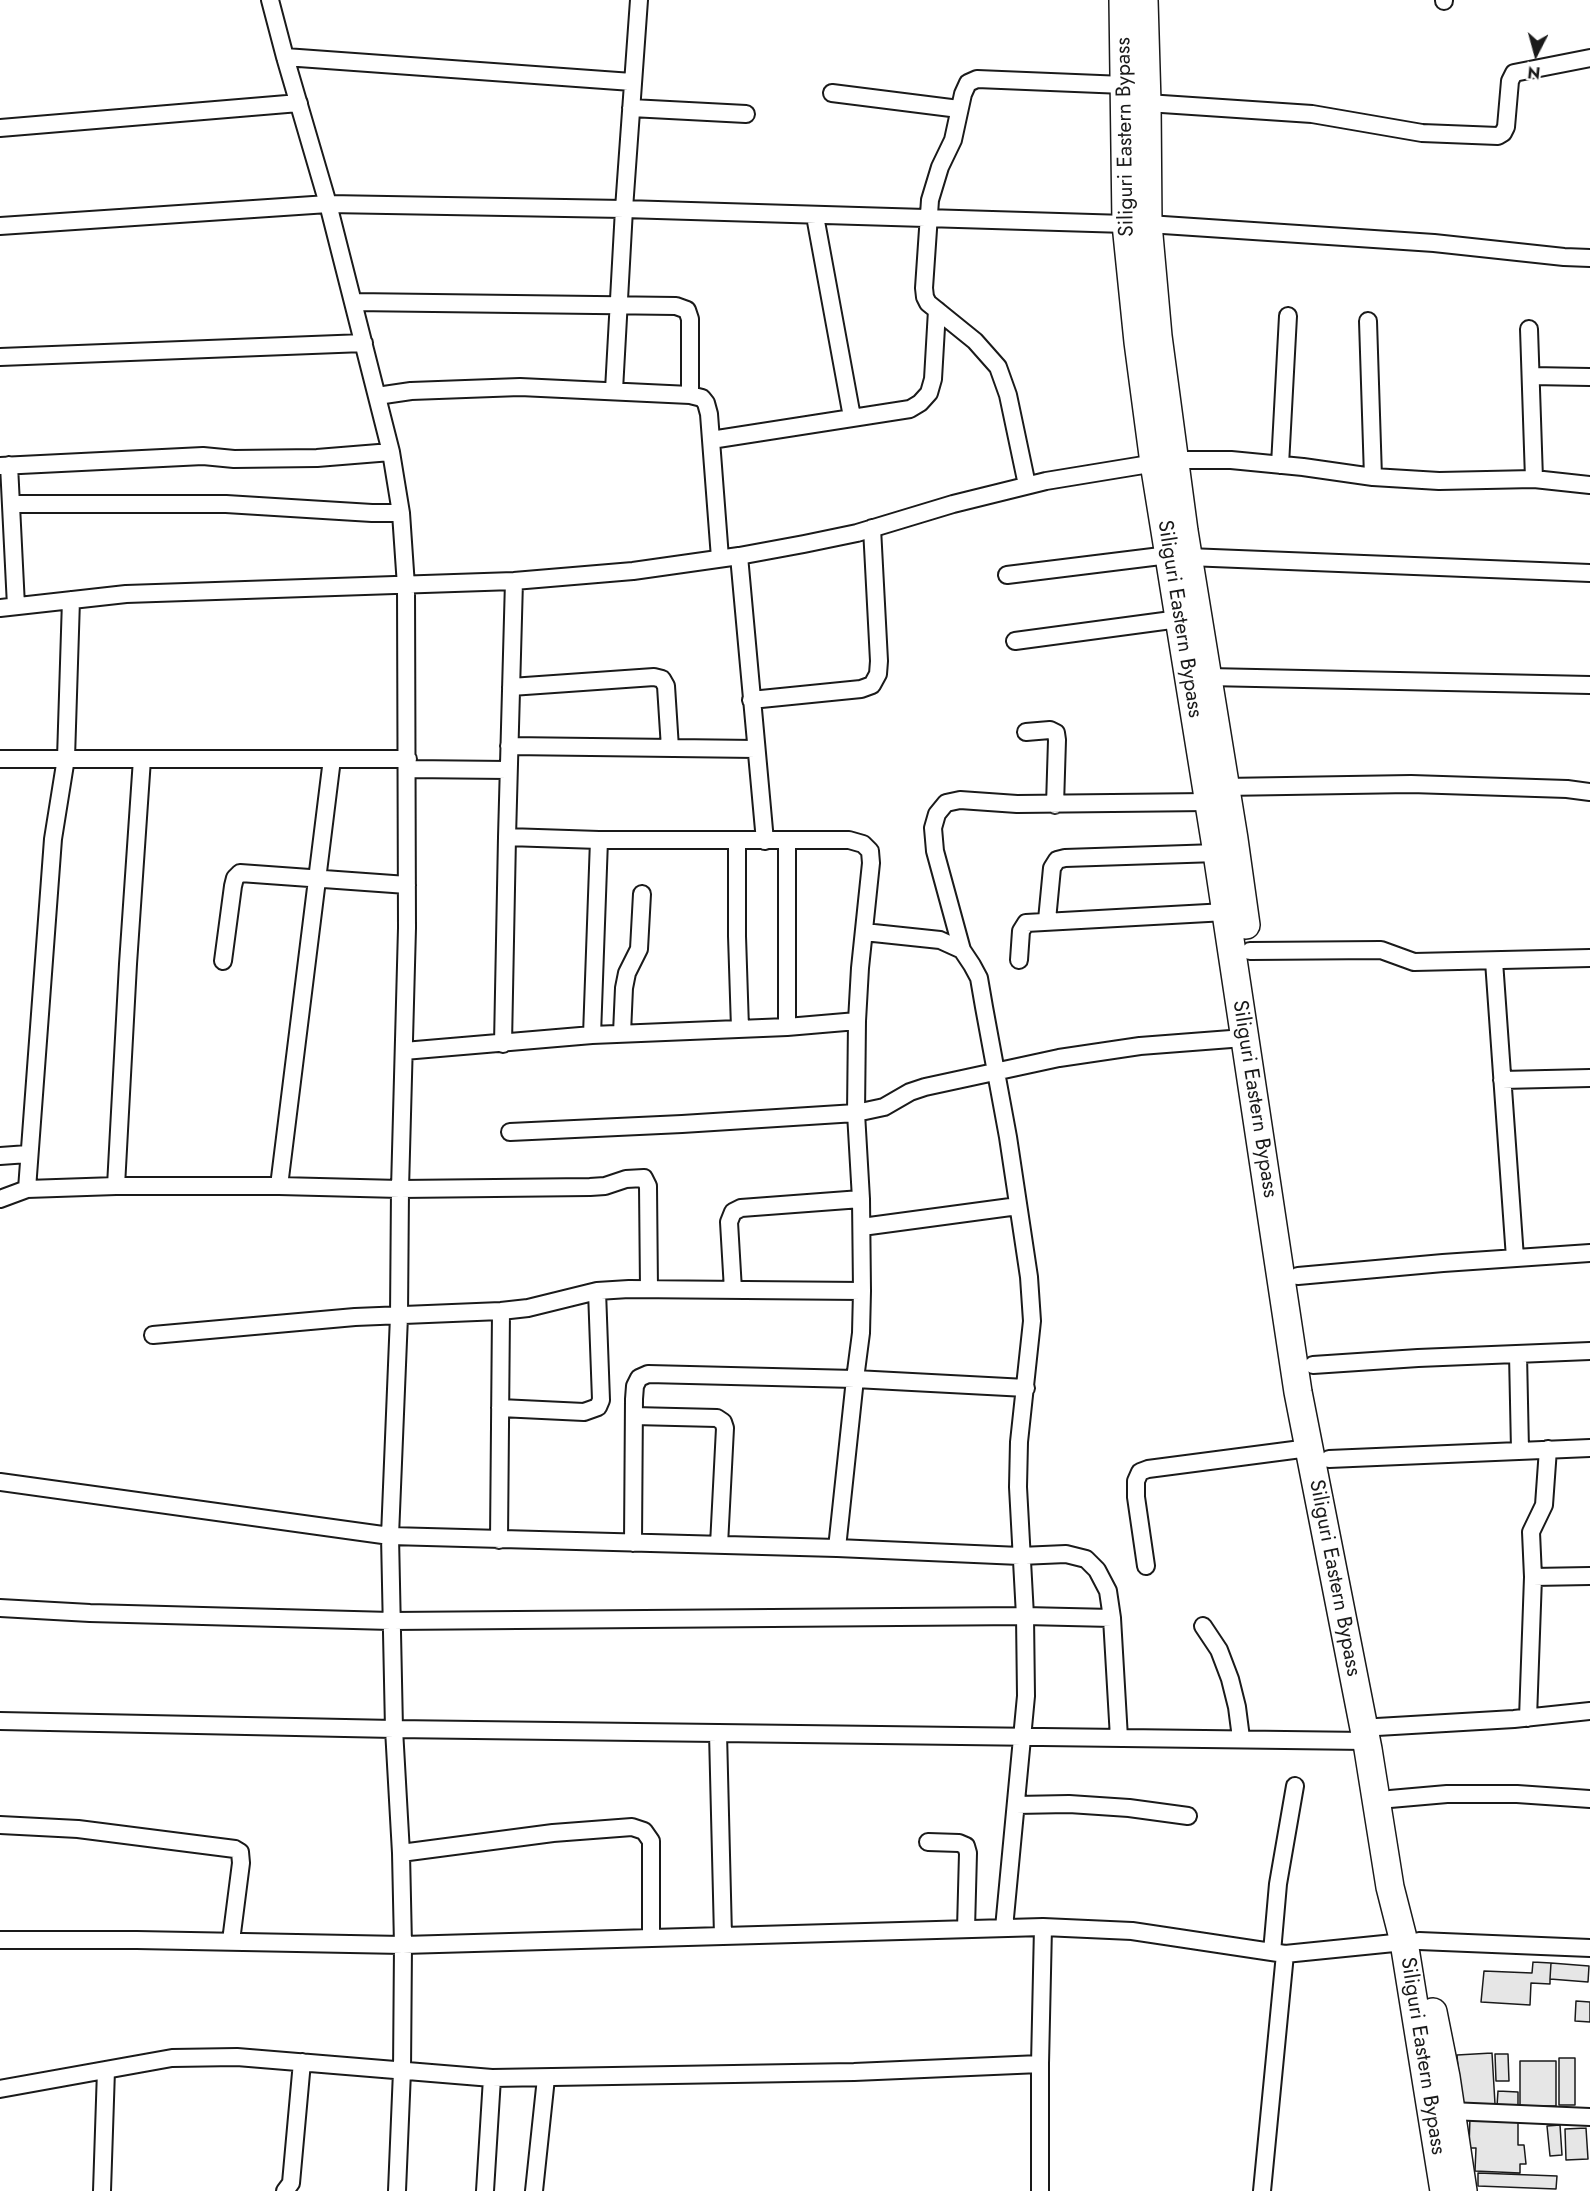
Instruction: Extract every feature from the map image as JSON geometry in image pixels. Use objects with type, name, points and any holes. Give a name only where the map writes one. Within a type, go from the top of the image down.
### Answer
[{"type":"main road","name":"Siliguri Eastern Bypass","points":[[1123,0],[1124,85],[1137,224],[1158,336],[1164,461],[1178,556],[1208,677],[1216,794],[1217,853],[1244,1038],[1297,1380],[1319,1454],[1372,1734],[1390,1887],[1411,1942],[1446,2077],[1462,2191]]},
{"type":"main road","name":"Siliguri Eastern Bypass","points":[[1137,224],[1147,103],[1144,0]]},
{"type":"main road","name":"Siliguri Eastern Bypass","points":[[1178,556],[1179,619],[1216,794],[1234,839],[1278,1153],[1313,1365],[1319,1454]]},
{"type":"main road","name":"Siliguri Eastern Bypass","points":[[1372,1734],[1390,1799],[1412,1913],[1411,1942],[1444,2191]]},
{"type":"street","points":[[270,0],[328,204],[391,453],[401,513],[406,586],[407,885],[399,1316],[390,1536],[394,1729],[401,1853],[403,1945],[402,2071],[397,2191]]},
{"type":"street","points":[[614,390],[639,0]]},
{"type":"street","points":[[285,57],[632,82]]},
{"type":"street","points":[[1147,103],[1312,114],[1422,133],[1498,136],[1506,127],[1510,81],[1514,74],[1590,58]]},
{"type":"street","points":[[1027,485],[1008,395],[998,367],[975,341],[937,310],[925,297],[930,200],[934,184],[953,140],[963,94],[968,83],[977,79],[1124,85]]},
{"type":"street","points":[[832,93],[960,109]]},
{"type":"street","points":[[0,128],[299,103]]},
{"type":"street","points":[[631,108],[746,114]]},
{"type":"street","points":[[0,226],[328,204],[624,209],[1137,224],[1434,243],[1590,258]]},
{"type":"street","points":[[815,216],[852,417]]},
{"type":"street","points":[[353,302],[676,306],[687,310],[690,320],[690,394]]},
{"type":"street","points":[[711,440],[910,409],[920,403],[929,393],[933,379],[937,310]]},
{"type":"street","points":[[1281,465],[1288,316]]},
{"type":"street","points":[[1368,321],[1373,477]]},
{"type":"street","points":[[1529,329],[1534,479]]},
{"type":"street","points":[[0,357],[364,343]]},
{"type":"street","points":[[1531,376],[1590,377]]},
{"type":"street","points":[[377,396],[411,391],[520,387],[690,394],[702,398],[706,403],[711,440],[720,558]]},
{"type":"street","points":[[391,453],[317,458],[234,459],[203,456],[4,465],[8,513],[8,607],[126,594],[514,581],[633,570],[739,556],[804,544],[872,528],[1027,485],[1164,461],[1231,460],[1373,477],[1439,481],[1534,479],[1590,485]]},
{"type":"street","points":[[8,513],[226,504],[401,513]]},
{"type":"street","points":[[751,700],[861,689],[872,685],[878,674],[879,661],[872,528]]},
{"type":"street","points":[[739,556],[765,841]]},
{"type":"street","points":[[1007,575],[1178,556],[1590,573]]},
{"type":"street","points":[[503,1044],[514,581]]},
{"type":"street","points":[[27,1190],[53,839],[66,758],[71,600]]},
{"type":"street","points":[[1015,641],[1179,619]]},
{"type":"street","points":[[511,687],[654,676],[662,679],[666,686],[670,748]]},
{"type":"street","points":[[1208,677],[1590,684]]},
{"type":"street","points":[[1026,732],[1050,730],[1056,733],[1058,740],[1055,805]]},
{"type":"street","points":[[509,746],[756,749]]},
{"type":"street","points":[[0,759],[332,759],[508,770]]},
{"type":"street","points":[[117,1186],[128,964],[142,759]]},
{"type":"street","points":[[279,1186],[332,759]]},
{"type":"street","points":[[1004,1928],[1026,1696],[1025,1616],[1020,1556],[1019,1453],[1032,1321],[1029,1277],[996,1072],[978,978],[962,950],[935,851],[933,828],[937,814],[946,803],[960,800],[1055,805],[1411,784],[1567,789],[1590,792]]},
{"type":"street","points":[[507,837],[599,840],[849,840],[863,844],[870,851],[871,863],[857,1021],[856,1113],[862,1227],[861,1333],[837,1548]]},
{"type":"street","points":[[592,1035],[599,840]]},
{"type":"street","points":[[737,840],[736,936],[740,1028]]},
{"type":"street","points":[[787,841],[787,1027]]},
{"type":"street","points":[[1047,920],[1052,868],[1057,860],[1217,853]]},
{"type":"street","points":[[223,961],[233,886],[235,878],[240,873],[407,885]]},
{"type":"street","points":[[622,1034],[624,988],[627,973],[639,949],[642,894]]},
{"type":"street","points":[[1019,960],[1020,931],[1026,923],[1047,920],[1226,912]]},
{"type":"street","points":[[864,932],[940,940],[962,950]]},
{"type":"street","points":[[1250,951],[1381,950],[1414,962],[1590,958]]},
{"type":"street","points":[[1494,961],[1515,1258]]},
{"type":"street","points":[[404,1051],[592,1035],[787,1027],[857,1021]]},
{"type":"street","points":[[510,1132],[856,1113],[884,1107],[910,1092],[1059,1058],[1140,1046],[1244,1038]]},
{"type":"street","points":[[1502,1080],[1590,1077]]},
{"type":"street","points":[[0,1156],[28,1154]]},
{"type":"street","points":[[0,1199],[27,1190],[117,1186],[400,1189],[590,1187],[605,1186],[626,1179],[644,1178],[648,1186],[649,1289]]},
{"type":"street","points":[[733,1290],[729,1222],[733,1212],[741,1208],[861,1199]]},
{"type":"street","points":[[862,1227],[1018,1206]]},
{"type":"street","points":[[1298,1276],[1590,1253]]},
{"type":"street","points":[[153,1335],[355,1317],[501,1311],[528,1308],[597,1291],[649,1289],[862,1291]]},
{"type":"street","points":[[500,1408],[584,1412],[598,1407],[601,1400],[597,1291]]},
{"type":"street","points":[[499,1540],[501,1311]]},
{"type":"street","points":[[1313,1365],[1590,1351]]},
{"type":"street","points":[[1518,1354],[1520,1450]]},
{"type":"street","points":[[633,1543],[635,1386],[639,1378],[648,1374],[855,1379],[1026,1388]]},
{"type":"street","points":[[634,1416],[717,1418],[723,1422],[725,1428],[719,1545]]},
{"type":"street","points":[[1146,1566],[1136,1497],[1136,1481],[1140,1472],[1148,1469],[1319,1454],[1590,1448]]},
{"type":"street","points":[[1528,1718],[1533,1577],[1531,1532],[1544,1505],[1548,1449]]},
{"type":"street","points":[[0,1482],[390,1536],[837,1548],[1020,1556],[1066,1554],[1086,1559],[1097,1570],[1108,1591],[1112,1618],[1119,1738]]},
{"type":"street","points":[[1533,1577],[1590,1576]]},
{"type":"street","points":[[0,1608],[90,1613],[391,1621],[1025,1616],[1112,1618]]},
{"type":"street","points":[[1203,1626],[1219,1650],[1230,1679],[1241,1738]]},
{"type":"street","points":[[0,1721],[394,1729],[1241,1738],[1372,1734],[1590,1711]]},
{"type":"street","points":[[718,1733],[723,1936]]},
{"type":"street","points":[[1262,2191],[1279,1953],[1278,1884],[1295,1786]]},
{"type":"street","points":[[1390,1799],[1447,1794],[1517,1794],[1590,1799]]},
{"type":"street","points":[[1016,1805],[1069,1804],[1129,1808],[1188,1816]]},
{"type":"street","points":[[0,1825],[78,1829],[235,1849],[240,1852],[241,1863],[231,1941]]},
{"type":"street","points":[[401,1853],[493,1839],[554,1833],[632,1827],[644,1831],[651,1840],[651,1938]]},
{"type":"street","points":[[928,1842],[959,1843],[966,1846],[968,1853],[966,1929]]},
{"type":"street","points":[[0,1941],[231,1941],[403,1945],[1043,1927],[1132,1931],[1279,1953],[1411,1942],[1590,1948]]},
{"type":"street","points":[[1040,2191],[1043,1927]]},
{"type":"street","points":[[0,2089],[172,2058],[237,2057],[492,2078],[854,2073],[1040,2064]]},
{"type":"street","points":[[285,2191],[291,2183],[302,2062]]},
{"type":"street","points":[[102,2191],[106,2070]]},
{"type":"street","points":[[485,2191],[492,2078]]},
{"type":"street","points":[[534,2191],[546,2078]]},
{"type":"street","points":[[1450,2111],[1590,2117]]},
{"type":"building","points":[[1533,1962],[1551,1963],[1550,1984],[1531,1983],[1530,2005],[1481,2002],[1484,1971],[1532,1973]]},
{"type":"building","points":[[1551,1963],[1589,1966],[1588,1982],[1550,1979]]},
{"type":"building","points":[[1576,2001],[1590,2002],[1590,2022],[1575,2021]]},
{"type":"building","points":[[1492,2053],[1495,2104],[1461,2106],[1457,2055]]},
{"type":"building","points":[[1495,2054],[1508,2054],[1509,2081],[1496,2081]]},
{"type":"building","points":[[1559,2058],[1575,2058],[1575,2105],[1559,2105]]},
{"type":"building","points":[[1520,2061],[1556,2061],[1556,2106],[1520,2106]]},
{"type":"building","points":[[1498,2091],[1518,2092],[1518,2106],[1497,2106]]},
{"type":"building","points":[[1470,2117],[1518,2120],[1518,2145],[1524,2145],[1526,2164],[1520,2164],[1520,2173],[1475,2171],[1476,2148],[1469,2148]]},
{"type":"building","points":[[1560,2125],[1562,2155],[1550,2156],[1547,2126]]},
{"type":"building","points":[[1586,2128],[1588,2159],[1566,2160],[1565,2129]]},
{"type":"building","points":[[1478,2173],[1557,2176],[1556,2189],[1478,2186]]}]
